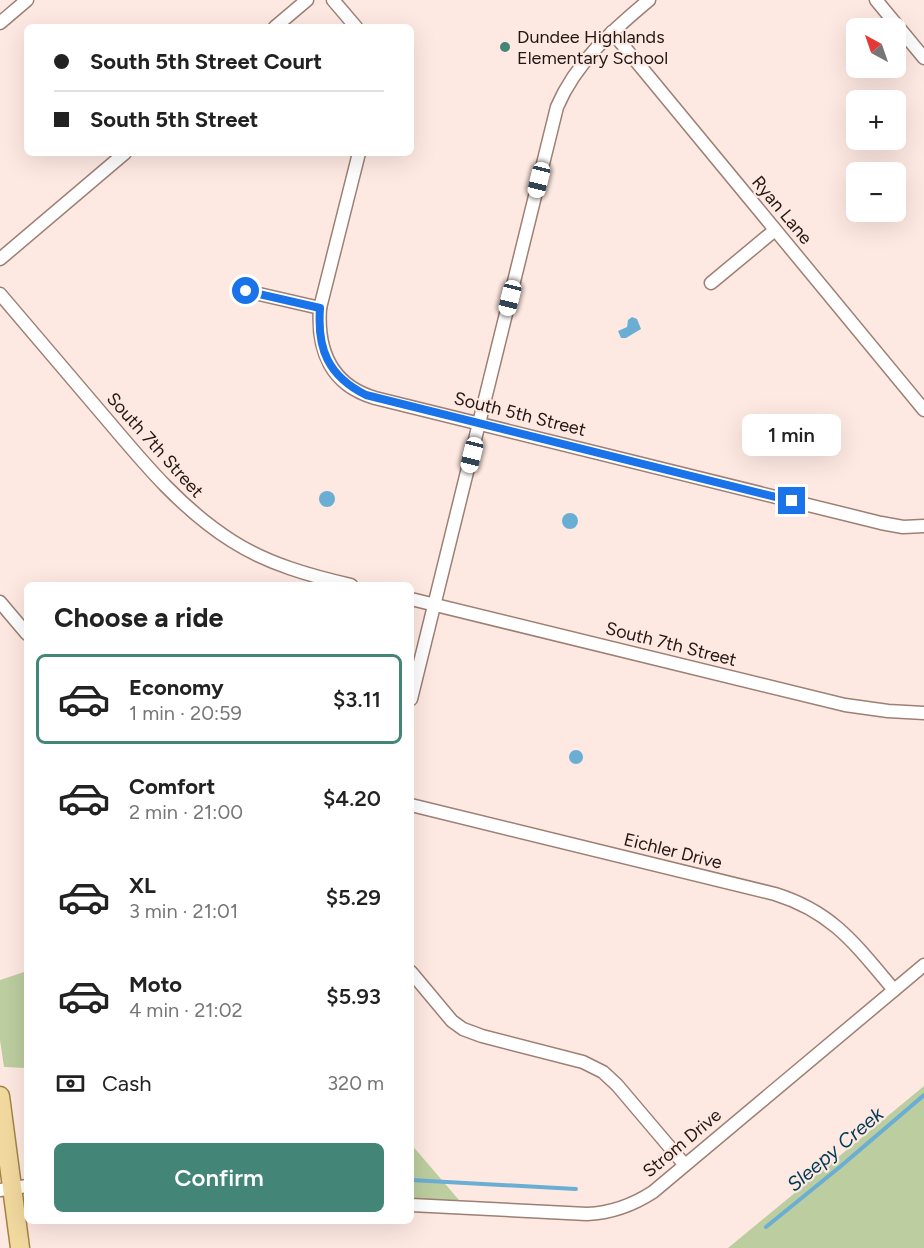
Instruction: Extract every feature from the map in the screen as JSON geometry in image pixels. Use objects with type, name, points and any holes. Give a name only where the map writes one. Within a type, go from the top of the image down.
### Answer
[{"type":"main road","points":[[0,1096],[20,1248]]},
{"type":"street","points":[[0,23],[27,0]]},
{"type":"street","points":[[278,24],[306,0]]},
{"type":"street","points":[[333,0],[353,24]]},
{"type":"street","points":[[414,687],[557,107],[583,63],[612,32],[649,0]]},
{"type":"street","points":[[876,0],[924,57]]},
{"type":"street","name":"Ryan Lane","points":[[612,32],[924,410]]},
{"type":"street","points":[[0,259],[122,156]]},
{"type":"street","name":"South 5th Street","points":[[358,156],[320,308],[320,337],[324,356],[337,374],[352,387],[375,398],[881,523],[903,527],[924,526]]},
{"type":"street","points":[[711,283],[775,230]]},
{"type":"street","points":[[246,291],[320,308]]},
{"type":"street","name":"South 7th Street","points":[[0,294],[153,474],[195,515],[234,542],[270,561],[338,582]]},
{"type":"street","name":"South 7th Street","points":[[414,600],[845,705],[924,713]]},
{"type":"street","points":[[0,602],[24,630]]},
{"type":"street","name":"Eichler Drive","points":[[414,806],[775,894],[798,902],[822,915],[846,934],[894,990]]},
{"type":"street","name":"Strom Drive","points":[[414,1205],[597,1214],[616,1210],[639,1200],[653,1192],[924,965]]},
{"type":"street","points":[[414,976],[447,1015],[463,1029],[482,1036],[578,1060],[603,1072],[617,1085],[684,1164]]},
{"type":"green space","points":[[24,972],[24,1068],[4,1067],[0,1040],[0,980]]},
{"type":"green space","points":[[924,1086],[924,1248],[728,1248]]},
{"type":"green space","points":[[414,1148],[464,1206],[414,1203]]},
{"type":"water","points":[[632,317],[637,319],[641,329],[626,338],[621,338],[618,331],[627,327],[628,320]]},
{"type":"water","points":[[324,491],[330,491],[335,499],[333,505],[324,507],[319,502],[319,496]]},
{"type":"water","points":[[570,513],[578,521],[570,529],[562,521]]},
{"type":"water","points":[[573,750],[579,750],[583,757],[579,764],[573,764],[569,760],[569,754]]},
{"type":"waterway","name":"Sleepy Creek","points":[[766,1227],[924,1095]]},
{"type":"waterway","name":"Sleepy Creek","points":[[414,1180],[576,1189]]},
{"type":"place","name":"Dundee Highlands Elementary School","points":[[505,47]]},
{"type":"route","points":[[246,291],[320,308],[320,337],[324,356],[344,381],[366,395],[792,501]]}]
